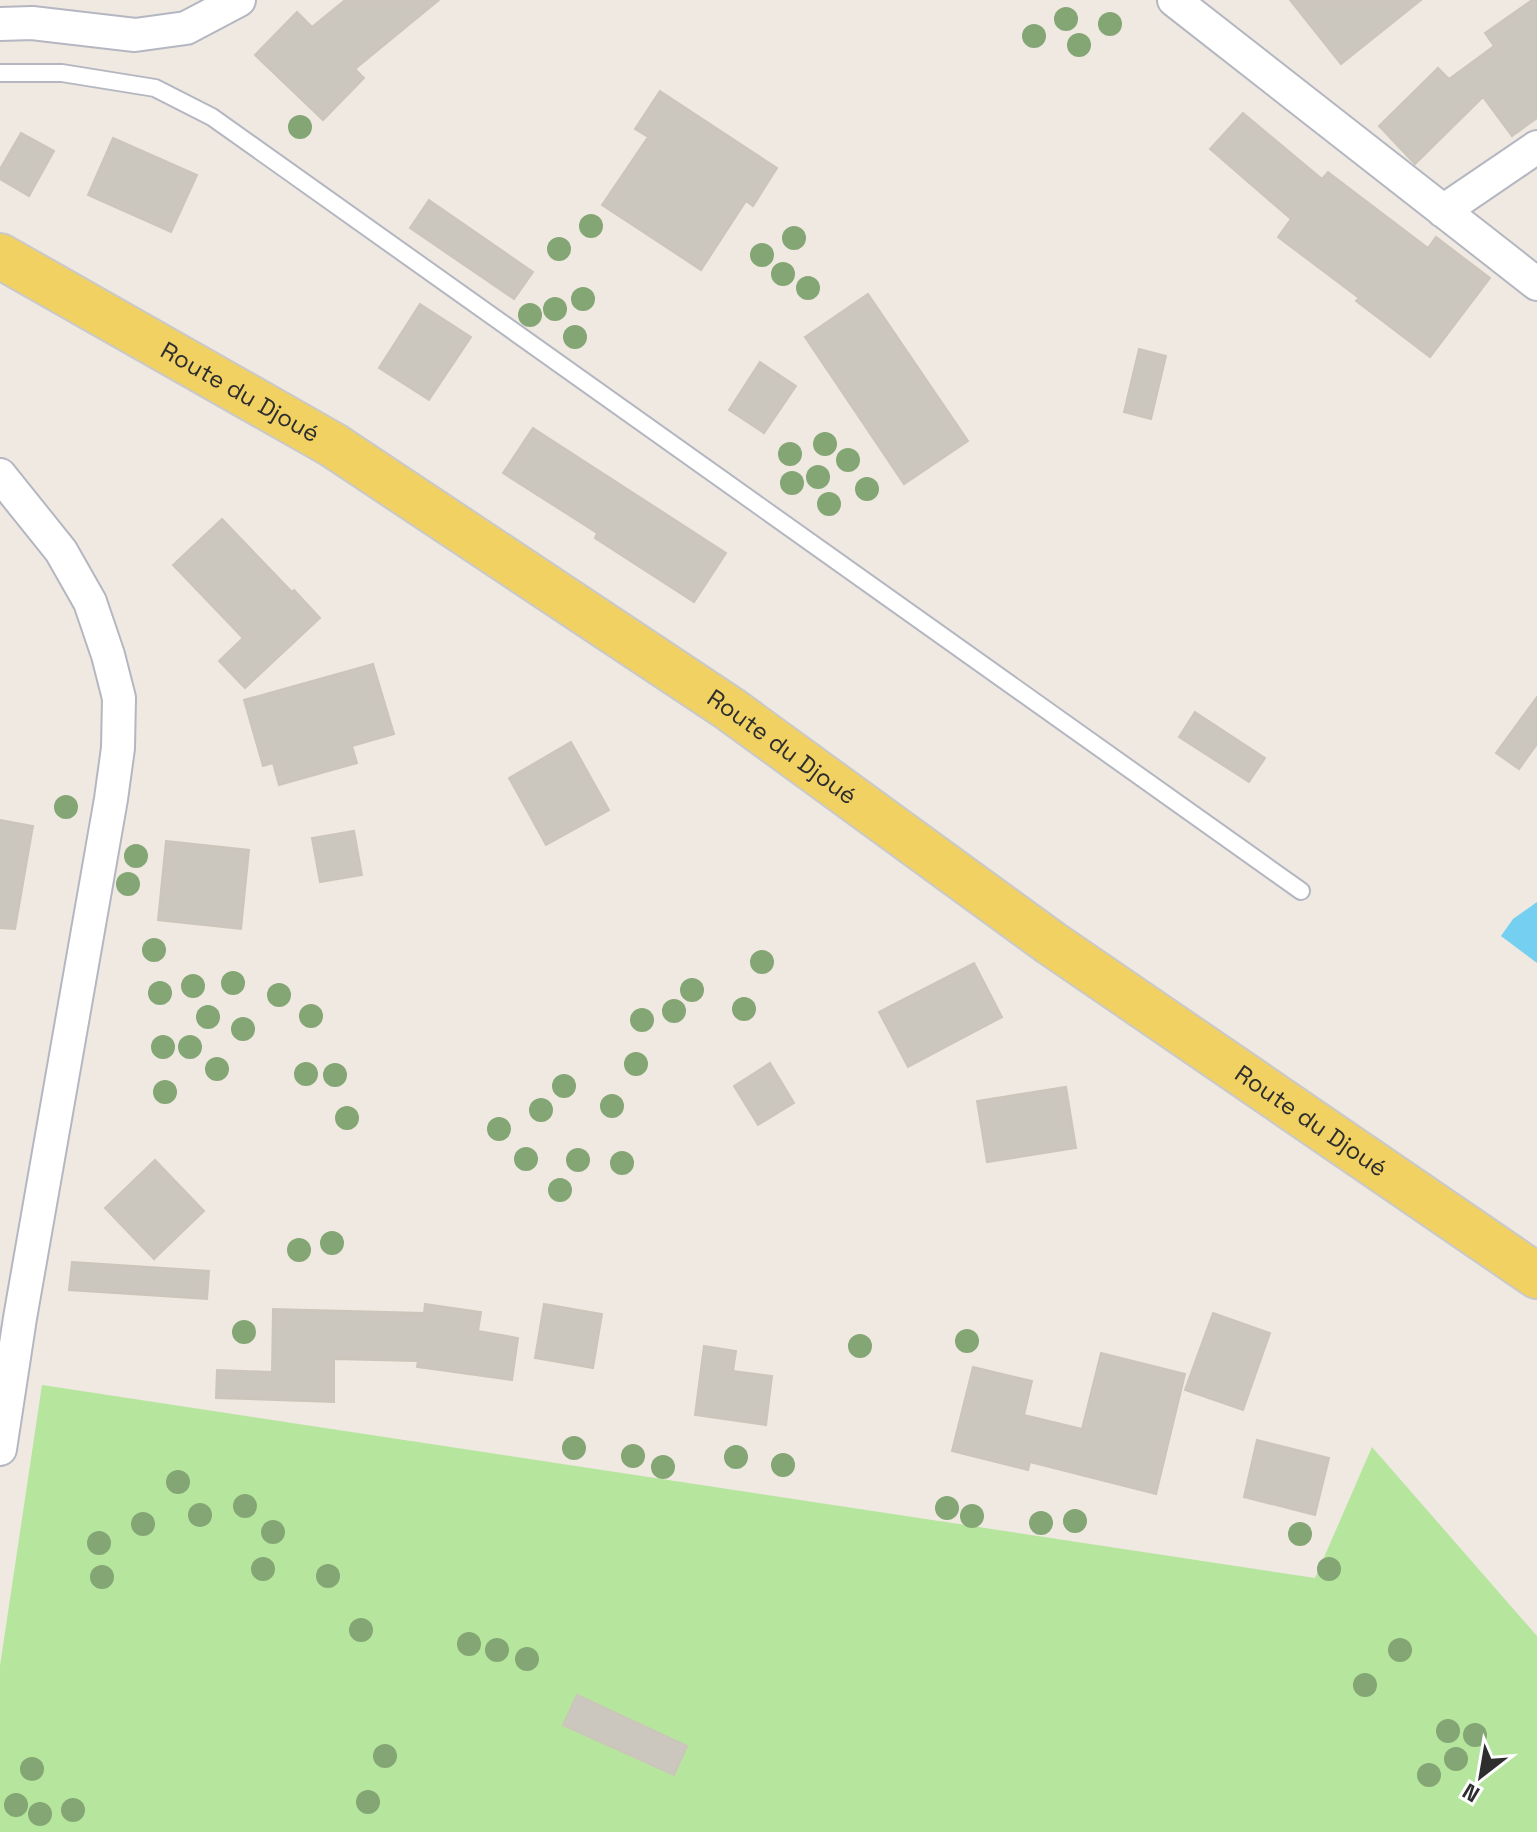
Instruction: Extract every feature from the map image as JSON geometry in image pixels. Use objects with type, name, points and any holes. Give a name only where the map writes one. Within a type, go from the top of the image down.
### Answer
[{"type":"main road","name":"Route du Djoué","points":[[0,256],[346,454],[730,709],[1064,952],[1537,1276]]},
{"type":"street","points":[[0,24],[32,23],[135,35],[186,28],[239,0]]},
{"type":"street","points":[[1174,0],[1537,284]]},
{"type":"street","points":[[1443,211],[1537,147]]},
{"type":"street","points":[[0,475],[61,551],[90,602],[119,698],[119,723],[111,799],[0,1449]]},
{"type":"lane","points":[[0,73],[62,73],[155,88],[212,117],[1301,891]]},
{"type":"green space","points":[[42,1385],[1315,1578],[1372,1447],[1537,1636],[1537,1832],[0,1832],[0,1666]]},
{"type":"water","points":[[1537,902],[1537,963],[1501,936],[1513,919]]},
{"type":"building","points":[[345,0],[439,0],[355,69],[364,78],[323,120],[255,55],[297,12],[312,27]]},
{"type":"building","points":[[1290,0],[1421,0],[1341,64]]},
{"type":"building","points":[[1532,0],[1537,0],[1537,118],[1512,136],[1483,97],[1415,164],[1379,126],[1438,68],[1449,79],[1494,46],[1485,33]]},
{"type":"building","points":[[660,91],[777,168],[753,206],[746,201],[701,270],[602,205],[648,137],[635,129]]},
{"type":"building","points":[[1243,113],[1322,179],[1328,172],[1428,248],[1436,237],[1490,278],[1430,357],[1278,237],[1291,219],[1210,149]]},
{"type":"building","points":[[21,133],[54,151],[29,196],[0,179],[0,169]]},
{"type":"building","points":[[113,138],[197,175],[171,232],[88,195]]},
{"type":"building","points":[[429,200],[533,272],[514,299],[410,228]]},
{"type":"building","points":[[868,294],[968,441],[904,484],[805,337]]},
{"type":"building","points":[[420,304],[471,337],[429,400],[379,368]]},
{"type":"building","points":[[1139,349],[1166,356],[1151,419],[1124,412]]},
{"type":"building","points":[[760,362],[796,386],[764,433],[729,410]]},
{"type":"building","points":[[533,428],[726,553],[694,602],[595,538],[597,533],[503,473]]},
{"type":"building","points":[[222,519],[320,618],[245,688],[219,661],[243,638],[173,565]]},
{"type":"building","points":[[373,664],[394,734],[352,746],[357,763],[279,785],[273,763],[263,766],[244,700]]},
{"type":"building","points":[[1537,697],[1537,744],[1519,769],[1496,753]]},
{"type":"building","points":[[1195,712],[1265,758],[1249,782],[1179,737]]},
{"type":"building","points":[[571,742],[609,810],[546,845],[509,778]]},
{"type":"building","points":[[0,820],[33,826],[15,929],[0,928]]},
{"type":"building","points":[[354,831],[362,875],[320,882],[312,838]]},
{"type":"building","points":[[166,841],[249,850],[241,929],[158,920]]},
{"type":"building","points":[[974,963],[1002,1017],[908,1067],[879,1012]]},
{"type":"building","points":[[770,1063],[794,1103],[758,1125],[734,1086]]},
{"type":"building","points":[[1066,1087],[1076,1148],[987,1162],[977,1101]]},
{"type":"building","points":[[155,1160],[204,1211],[154,1259],[105,1208]]},
{"type":"building","points":[[72,1262],[209,1271],[207,1299],[69,1290]]},
{"type":"building","points":[[425,1304],[481,1312],[478,1331],[518,1338],[512,1380],[417,1367],[418,1361],[334,1359],[334,1402],[216,1398],[217,1370],[272,1372],[273,1309],[424,1313]]},
{"type":"building","points":[[544,1304],[602,1314],[593,1368],[535,1358]]},
{"type":"building","points":[[1213,1313],[1270,1333],[1243,1410],[1185,1390]]},
{"type":"building","points":[[704,1346],[736,1351],[733,1371],[772,1376],[766,1425],[695,1415]]},
{"type":"building","points":[[1101,1353],[1185,1374],[1156,1494],[1030,1462],[1028,1470],[952,1451],[973,1367],[1032,1381],[1024,1415],[1082,1429]]},
{"type":"building","points":[[1257,1440],[1329,1458],[1315,1515],[1244,1497]]},
{"type":"building","points":[[577,1695],[687,1746],[674,1775],[563,1725]]}]
